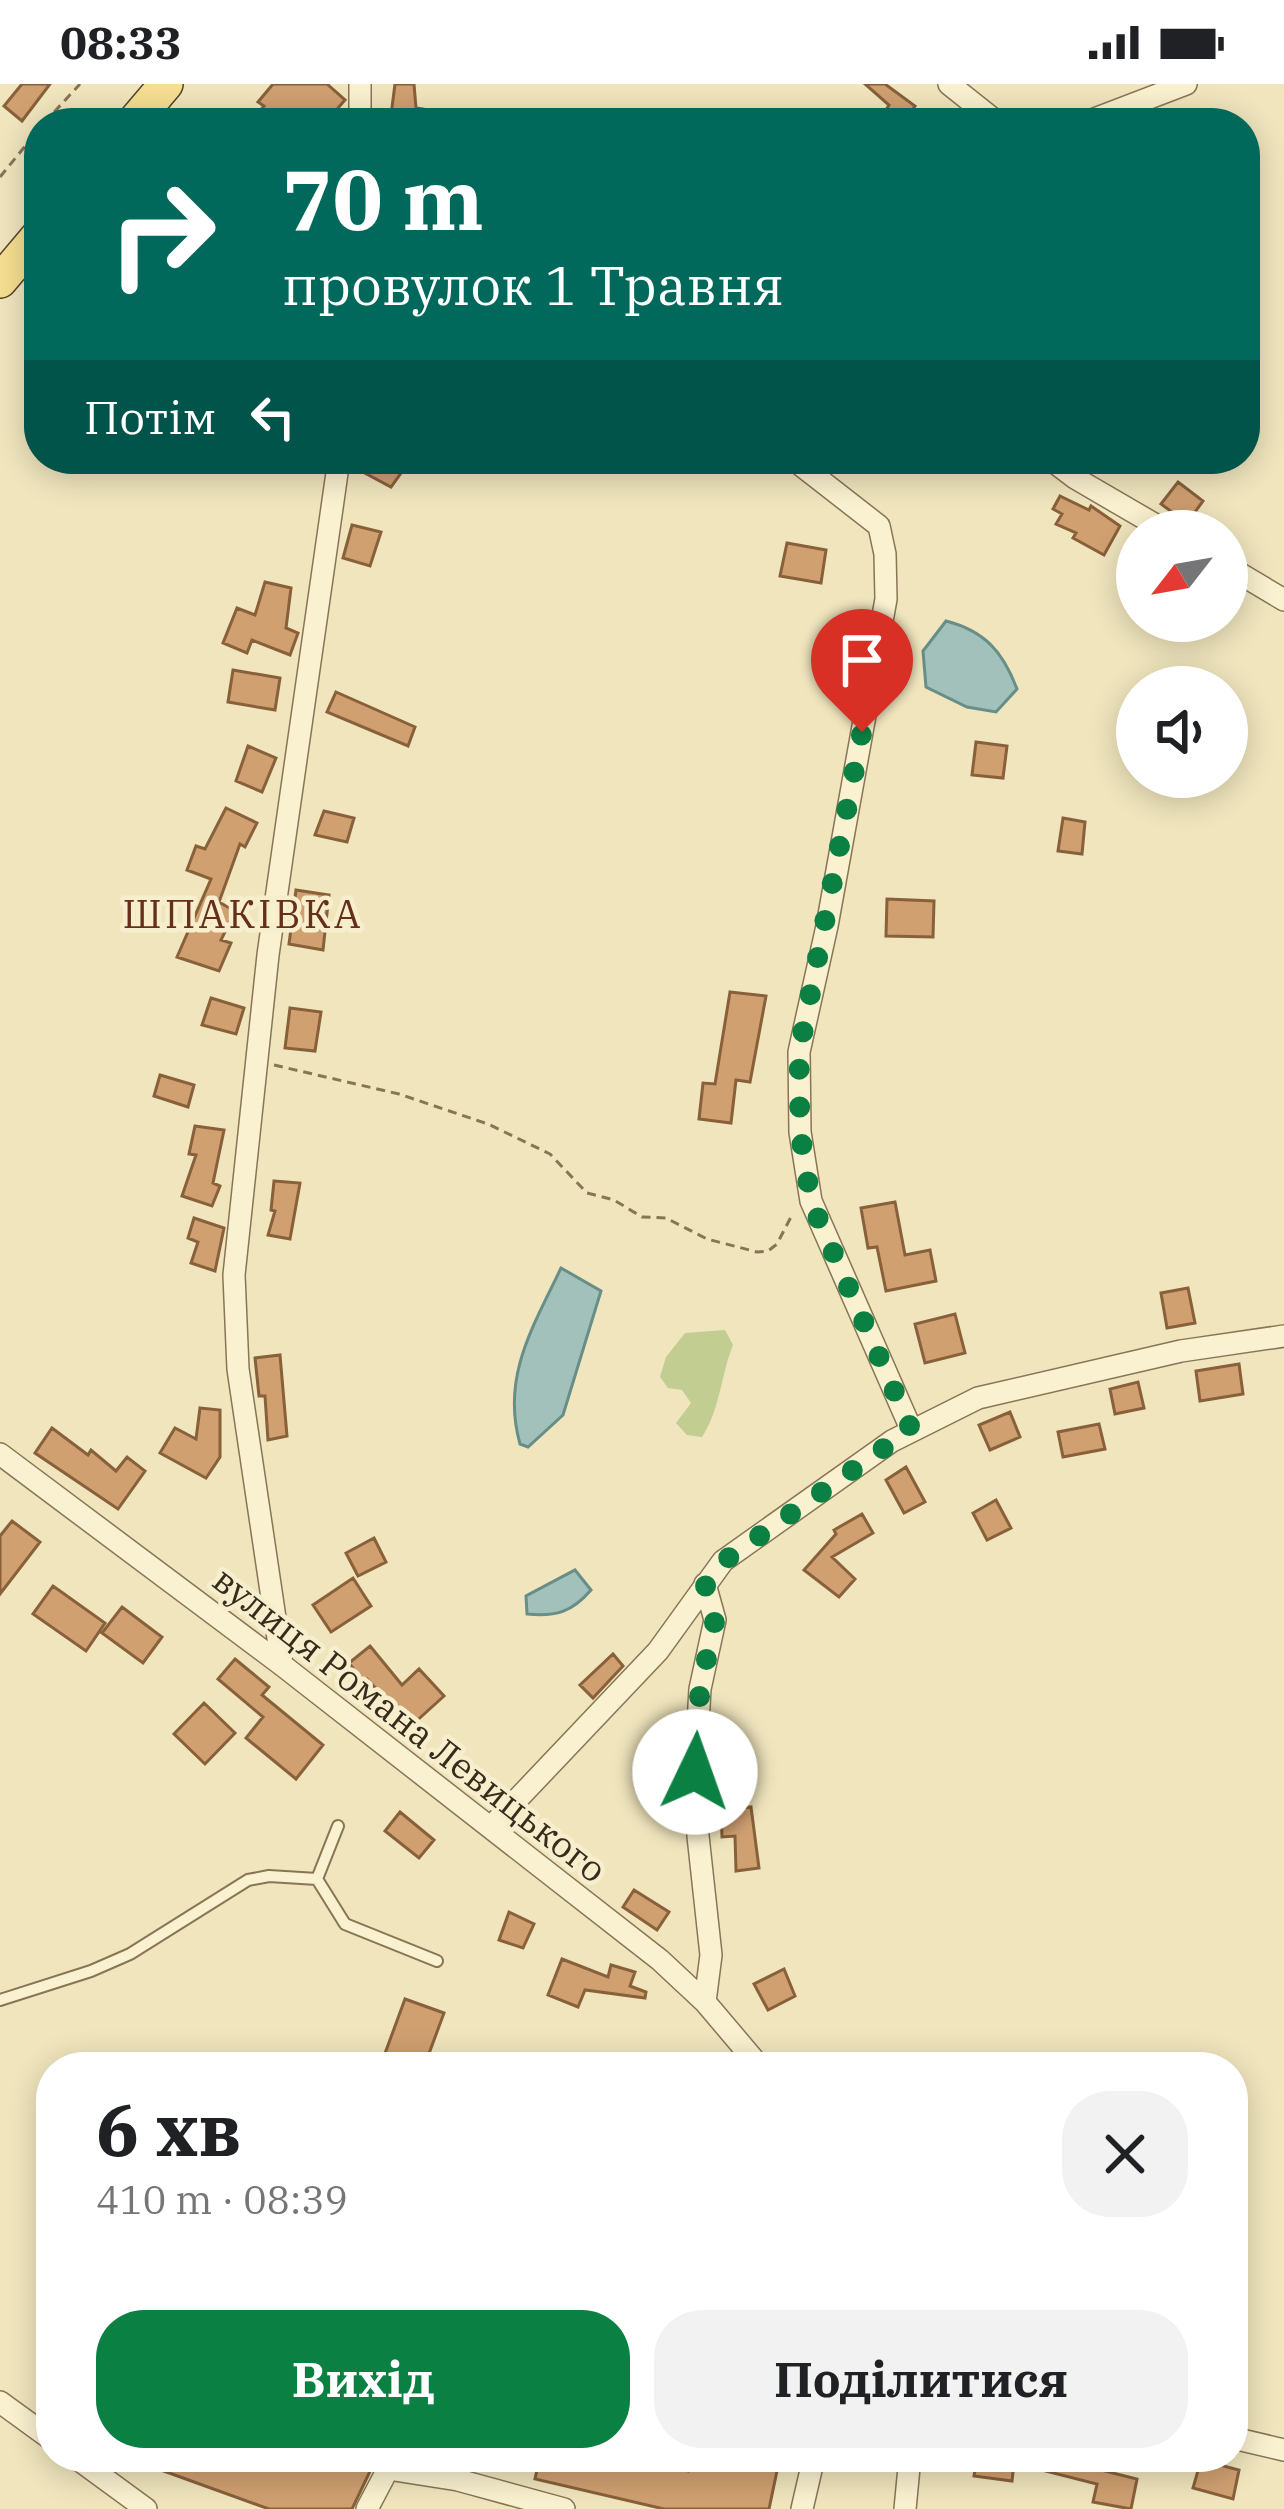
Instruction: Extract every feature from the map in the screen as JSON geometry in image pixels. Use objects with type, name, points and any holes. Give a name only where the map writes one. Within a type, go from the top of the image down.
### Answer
[{"type":"main road","points":[[146,108],[166,84]]},
{"type":"main road","points":[[0,281],[24,253]]},
{"type":"street","points":[[949,84],[979,108]]},
{"type":"street","points":[[1118,108],[1186,84]]},
{"type":"street","points":[[282,1665],[233,1326],[234,1275],[255,1060],[336,474]]},
{"type":"street","points":[[812,474],[879,526],[886,599],[799,1052],[800,1132],[811,1202],[911,1429]]},
{"type":"street","points":[[1070,474],[1130,510]]},
{"type":"street","points":[[1248,579],[1284,600]]},
{"type":"street","points":[[491,1827],[658,1651],[724,1561],[911,1429],[998,1393],[1181,1352],[1284,1336]]},
{"type":"street","name":"вулиця Романа Левицького","points":[[0,1454],[282,1665],[660,1960],[705,2002],[747,2052]]},
{"type":"street","points":[[705,1584],[715,1620],[700,1689],[695,1772],[711,1955],[705,2002]]},
{"type":"street","points":[[0,2402],[36,2428]]},
{"type":"street","points":[[1248,2442],[1284,2450]]},
{"type":"street","points":[[96,2472],[146,2509]]},
{"type":"street","points":[[368,2509],[384,2472]]},
{"type":"street","points":[[425,2472],[564,2509]]},
{"type":"street","points":[[802,2509],[811,2472]]},
{"type":"street","points":[[905,2509],[909,2472]]},
{"type":"lane","points":[[317,1879],[338,1826]]},
{"type":"lane","points":[[0,2000],[130,1954],[248,1880],[269,1876],[317,1879]]},
{"type":"lane","points":[[317,1879],[345,1924],[437,1961]]},
{"type":"path","points":[[58,108],[80,84]]},
{"type":"path","points":[[0,177],[24,147]]},
{"type":"path","points":[[255,1060],[399,1094],[488,1124],[550,1154],[587,1192],[614,1200],[642,1217],[666,1218],[694,1234],[748,1250],[772,1248],[794,1212],[811,1202]]},
{"type":"green space","points":[[725,1330],[733,1345],[713,1415],[702,1437],[687,1435],[676,1423],[691,1403],[682,1390],[668,1388],[660,1377],[666,1357],[685,1333]]},
{"type":"water","points":[[946,621],[982,637],[1005,664],[1017,689],[996,712],[967,707],[926,687],[923,651]]},
{"type":"water","points":[[561,1268],[601,1291],[563,1415],[528,1447],[520,1444],[515,1420],[517,1374]]},
{"type":"water","points":[[575,1570],[591,1590],[584,1597],[563,1611],[527,1614],[526,1596]]},
{"type":"building","points":[[22,84],[50,84],[32,108],[24,108],[22,121],[4,106]]},
{"type":"building","points":[[273,84],[327,84],[345,100],[338,108],[262,108],[258,102]]},
{"type":"building","points":[[395,84],[414,84],[416,108],[392,108]]},
{"type":"building","points":[[865,84],[885,84],[915,106],[889,105]]},
{"type":"building","points":[[367,474],[400,474],[391,487]]},
{"type":"building","points":[[1178,482],[1203,501],[1196,510],[1169,510],[1161,504]]},
{"type":"building","points":[[1060,496],[1089,510],[1091,506],[1116,523],[1104,555],[1056,524],[1062,514],[1053,509]]},
{"type":"building","points":[[352,525],[381,532],[370,566],[343,558]]},
{"type":"building","points":[[787,543],[826,550],[821,583],[780,576]]},
{"type":"building","points":[[265,582],[291,588],[286,628],[298,633],[290,655],[252,640],[247,653],[223,643],[237,608],[255,615]]},
{"type":"building","points":[[233,670],[280,678],[275,710],[228,702]]},
{"type":"building","points":[[336,692],[415,727],[408,746],[327,712]]},
{"type":"building","points":[[976,742],[1007,746],[1003,778],[972,775]]},
{"type":"building","points":[[248,746],[276,758],[262,792],[236,781]]},
{"type":"building","points":[[226,808],[257,823],[245,847],[240,844],[219,902],[235,911],[221,940],[231,943],[219,971],[177,957],[211,879],[187,870],[196,846],[205,849]]},
{"type":"building","points":[[324,811],[354,818],[347,842],[315,835]]},
{"type":"building","points":[[1063,818],[1085,822],[1082,854],[1058,851]]},
{"type":"building","points":[[296,890],[329,895],[323,950],[289,944]]},
{"type":"building","points":[[887,899],[934,901],[933,937],[886,936]]},
{"type":"building","points":[[730,992],[766,996],[750,1082],[736,1080],[731,1123],[699,1119],[703,1083],[715,1084]]},
{"type":"building","points":[[211,998],[244,1008],[236,1034],[202,1025]]},
{"type":"building","points":[[290,1008],[321,1012],[315,1051],[285,1048]]},
{"type":"building","points":[[160,1075],[194,1085],[188,1107],[154,1096]]},
{"type":"building","points":[[195,1126],[224,1130],[213,1183],[220,1186],[212,1206],[182,1196],[196,1155],[189,1154]]},
{"type":"building","points":[[274,1181],[300,1183],[290,1239],[268,1235],[275,1211],[271,1210]]},
{"type":"building","points":[[895,1202],[905,1255],[930,1250],[936,1281],[886,1291],[877,1247],[868,1248],[861,1208]]},
{"type":"building","points":[[194,1218],[224,1228],[215,1271],[191,1263],[198,1242],[188,1238]]},
{"type":"building","points":[[1188,1288],[1195,1323],[1167,1328],[1161,1293]]},
{"type":"building","points":[[955,1314],[965,1353],[925,1363],[915,1324]]},
{"type":"building","points":[[280,1355],[287,1436],[268,1440],[265,1396],[259,1396],[255,1358]]},
{"type":"building","points":[[1239,1364],[1243,1394],[1200,1401],[1196,1371]]},
{"type":"building","points":[[1138,1382],[1144,1408],[1115,1414],[1110,1389]]},
{"type":"building","points":[[200,1408],[220,1410],[220,1457],[206,1478],[160,1453],[175,1428],[196,1439]]},
{"type":"building","points":[[1010,1412],[1020,1437],[990,1450],[979,1425]]},
{"type":"building","points":[[1099,1424],[1105,1449],[1063,1457],[1058,1432]]},
{"type":"building","points":[[52,1428],[116,1471],[127,1457],[145,1471],[118,1509],[35,1453]]},
{"type":"building","points":[[906,1467],[925,1502],[904,1513],[886,1480]]},
{"type":"building","points":[[996,1500],[1011,1528],[987,1540],[973,1513]]},
{"type":"building","points":[[862,1514],[873,1533],[832,1557],[855,1579],[839,1597],[804,1570],[836,1534],[834,1530]]},
{"type":"building","points":[[12,1521],[40,1542],[0,1594],[0,1536]]},
{"type":"building","points":[[374,1538],[386,1562],[358,1576],[346,1553]]},
{"type":"building","points":[[353,1578],[371,1606],[331,1632],[313,1605]]},
{"type":"building","points":[[53,1586],[105,1623],[86,1651],[33,1614]]},
{"type":"building","points":[[122,1607],[162,1637],[143,1663],[102,1633]]},
{"type":"building","points":[[370,1646],[402,1685],[419,1669],[444,1696],[411,1726],[349,1663]]},
{"type":"building","points":[[613,1654],[623,1666],[593,1698],[580,1685]]},
{"type":"building","points":[[235,1659],[269,1687],[262,1695],[323,1745],[296,1779],[246,1738],[263,1717],[218,1679]]},
{"type":"building","points":[[204,1703],[235,1733],[205,1764],[174,1734]]},
{"type":"building","points":[[751,1807],[759,1868],[736,1871],[735,1836],[722,1837],[721,1810]]},
{"type":"building","points":[[400,1812],[434,1840],[419,1858],[385,1831]]},
{"type":"building","points":[[634,1890],[669,1912],[657,1930],[623,1907]]},
{"type":"building","points":[[509,1912],[534,1924],[523,1948],[499,1940]]},
{"type":"building","points":[[562,1959],[608,1977],[611,1965],[635,1972],[630,1986],[646,1992],[645,1998],[585,1990],[578,2007],[548,1995]]},
{"type":"building","points":[[784,1969],[795,1996],[768,2010],[754,1984]]},
{"type":"building","points":[[405,1999],[444,2013],[430,2052],[386,2052]]},
{"type":"building","points":[[167,2472],[370,2472],[352,2509],[269,2509]]},
{"type":"building","points":[[537,2472],[777,2472],[769,2509],[664,2509],[535,2479]]},
{"type":"building","points":[[975,2472],[1013,2472],[1012,2481],[974,2476]]},
{"type":"building","points":[[1050,2472],[1109,2472],[1137,2479],[1131,2509],[1093,2502],[1097,2484]]},
{"type":"building","points":[[1198,2472],[1239,2472],[1233,2499],[1193,2488]]},
{"type":"district","name":"ШПАКІВКА","points":[[243,913]]},
{"type":"route","points":[[695,1772],[700,1689],[715,1620],[705,1584],[724,1561],[911,1429],[811,1202],[800,1132],[799,1052],[862,732]]}]
